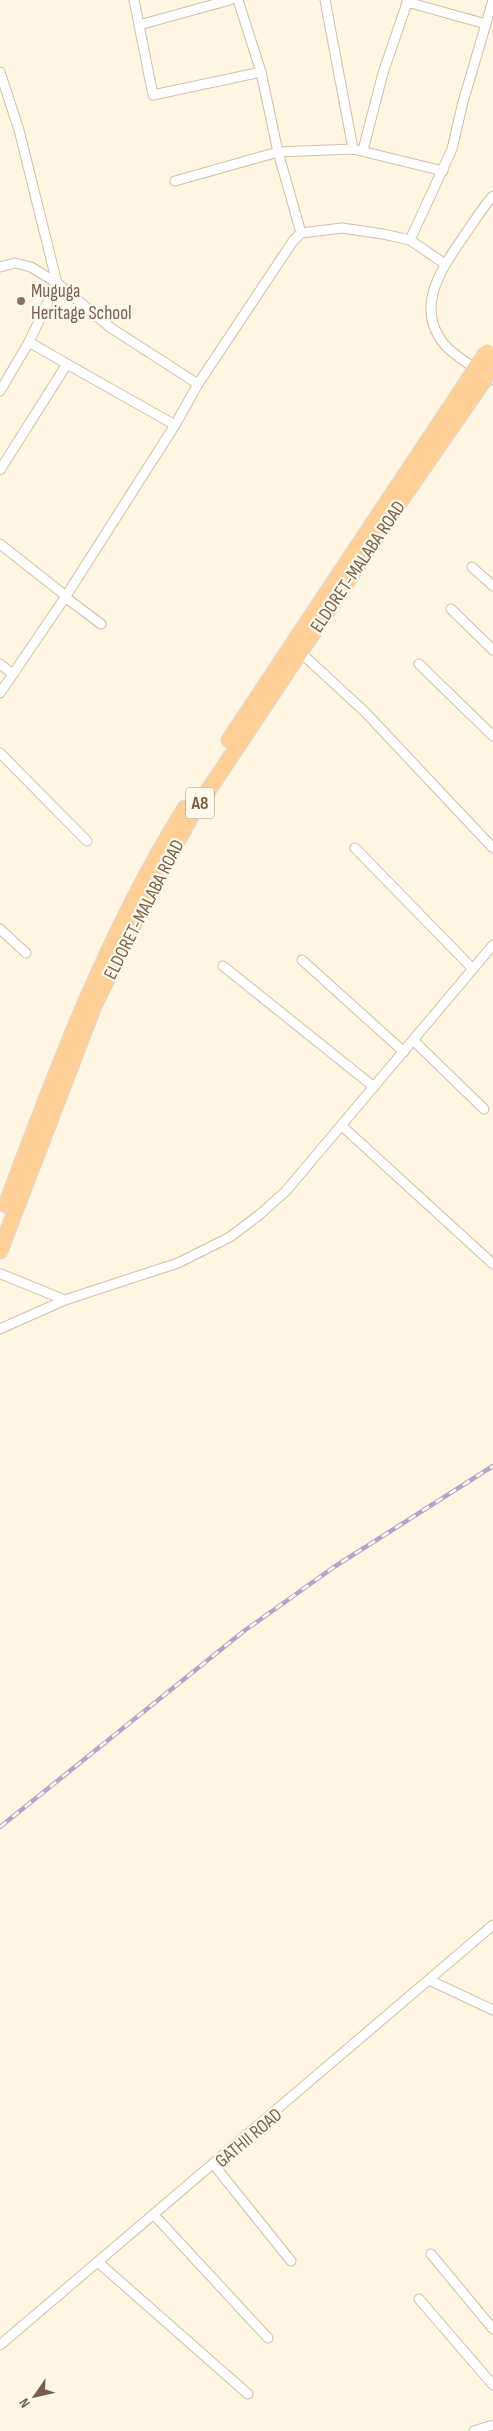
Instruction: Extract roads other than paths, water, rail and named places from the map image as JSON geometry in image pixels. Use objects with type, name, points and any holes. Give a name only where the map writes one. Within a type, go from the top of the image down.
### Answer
[{"type":"highway","name":"A8","points":[[469,392],[491,354]]},
{"type":"highway","name":"ELDORET-MALABA ROAD","points":[[0,1251],[94,1006],[140,912],[190,818],[469,392]]},
{"type":"highway","name":"ELDORET-MALABA ROAD","points":[[0,1220],[79,1012],[123,917],[168,836],[327,591],[469,392]]},
{"type":"street","points":[[134,0],[153,95],[261,72]]},
{"type":"street","points":[[139,25],[230,0]]},
{"type":"street","points":[[238,0],[261,72],[278,152],[301,233]]},
{"type":"street","points":[[325,0],[358,149]]},
{"type":"street","points":[[410,240],[452,149],[463,102],[493,0]]},
{"type":"street","points":[[358,149],[407,1],[486,24]]},
{"type":"street","points":[[0,72],[19,130],[57,283],[29,342],[0,391]]},
{"type":"street","points":[[175,180],[226,164],[278,152],[358,149],[443,171]]},
{"type":"street","points":[[493,196],[445,264],[434,285],[430,302],[433,325],[444,344],[493,380]]},
{"type":"street","points":[[0,693],[65,596],[198,384],[293,241],[301,233],[342,228],[383,234],[410,240],[445,264]]},
{"type":"street","points":[[0,267],[23,263],[57,283],[111,328],[198,384]]},
{"type":"street","points":[[29,342],[174,425]]},
{"type":"street","points":[[0,470],[67,364]]},
{"type":"street","points":[[0,544],[101,624]]},
{"type":"street","points":[[472,567],[493,586]]},
{"type":"street","points":[[451,609],[493,650]]},
{"type":"street","points":[[300,652],[365,712],[493,848]]},
{"type":"street","points":[[0,664],[13,674]]},
{"type":"street","points":[[419,664],[493,736]]},
{"type":"street","points":[[0,753],[86,841]]},
{"type":"street","points":[[355,848],[473,969]]},
{"type":"street","points":[[0,929],[26,953]]},
{"type":"street","points":[[1,1327],[65,1300],[178,1262],[230,1237],[286,1191],[493,945]]},
{"type":"street","points":[[302,960],[404,1052]]},
{"type":"street","points":[[223,966],[374,1087]]},
{"type":"street","points":[[414,1041],[484,1109]]},
{"type":"street","points":[[342,1126],[493,1264]]},
{"type":"street","points":[[1,1274],[65,1300]]},
{"type":"street","name":"GATHII ROAD","points":[[0,2346],[155,2216],[493,1925]]},
{"type":"street","points":[[429,1980],[493,2010]]},
{"type":"street","points":[[214,2165],[291,2261]]},
{"type":"street","points":[[155,2216],[268,2338]]},
{"type":"street","points":[[431,2254],[493,2329]]},
{"type":"street","points":[[99,2263],[248,2394]]},
{"type":"street","points":[[419,2299],[493,2385]]},
{"type":"street","points":[[474,2431],[493,2425]]},
{"type":"railway","points":[[0,1827],[244,1631],[334,1567],[493,1466]]},
{"type":"place","name":"Muguga Heritage School","points":[[21,301]]}]
